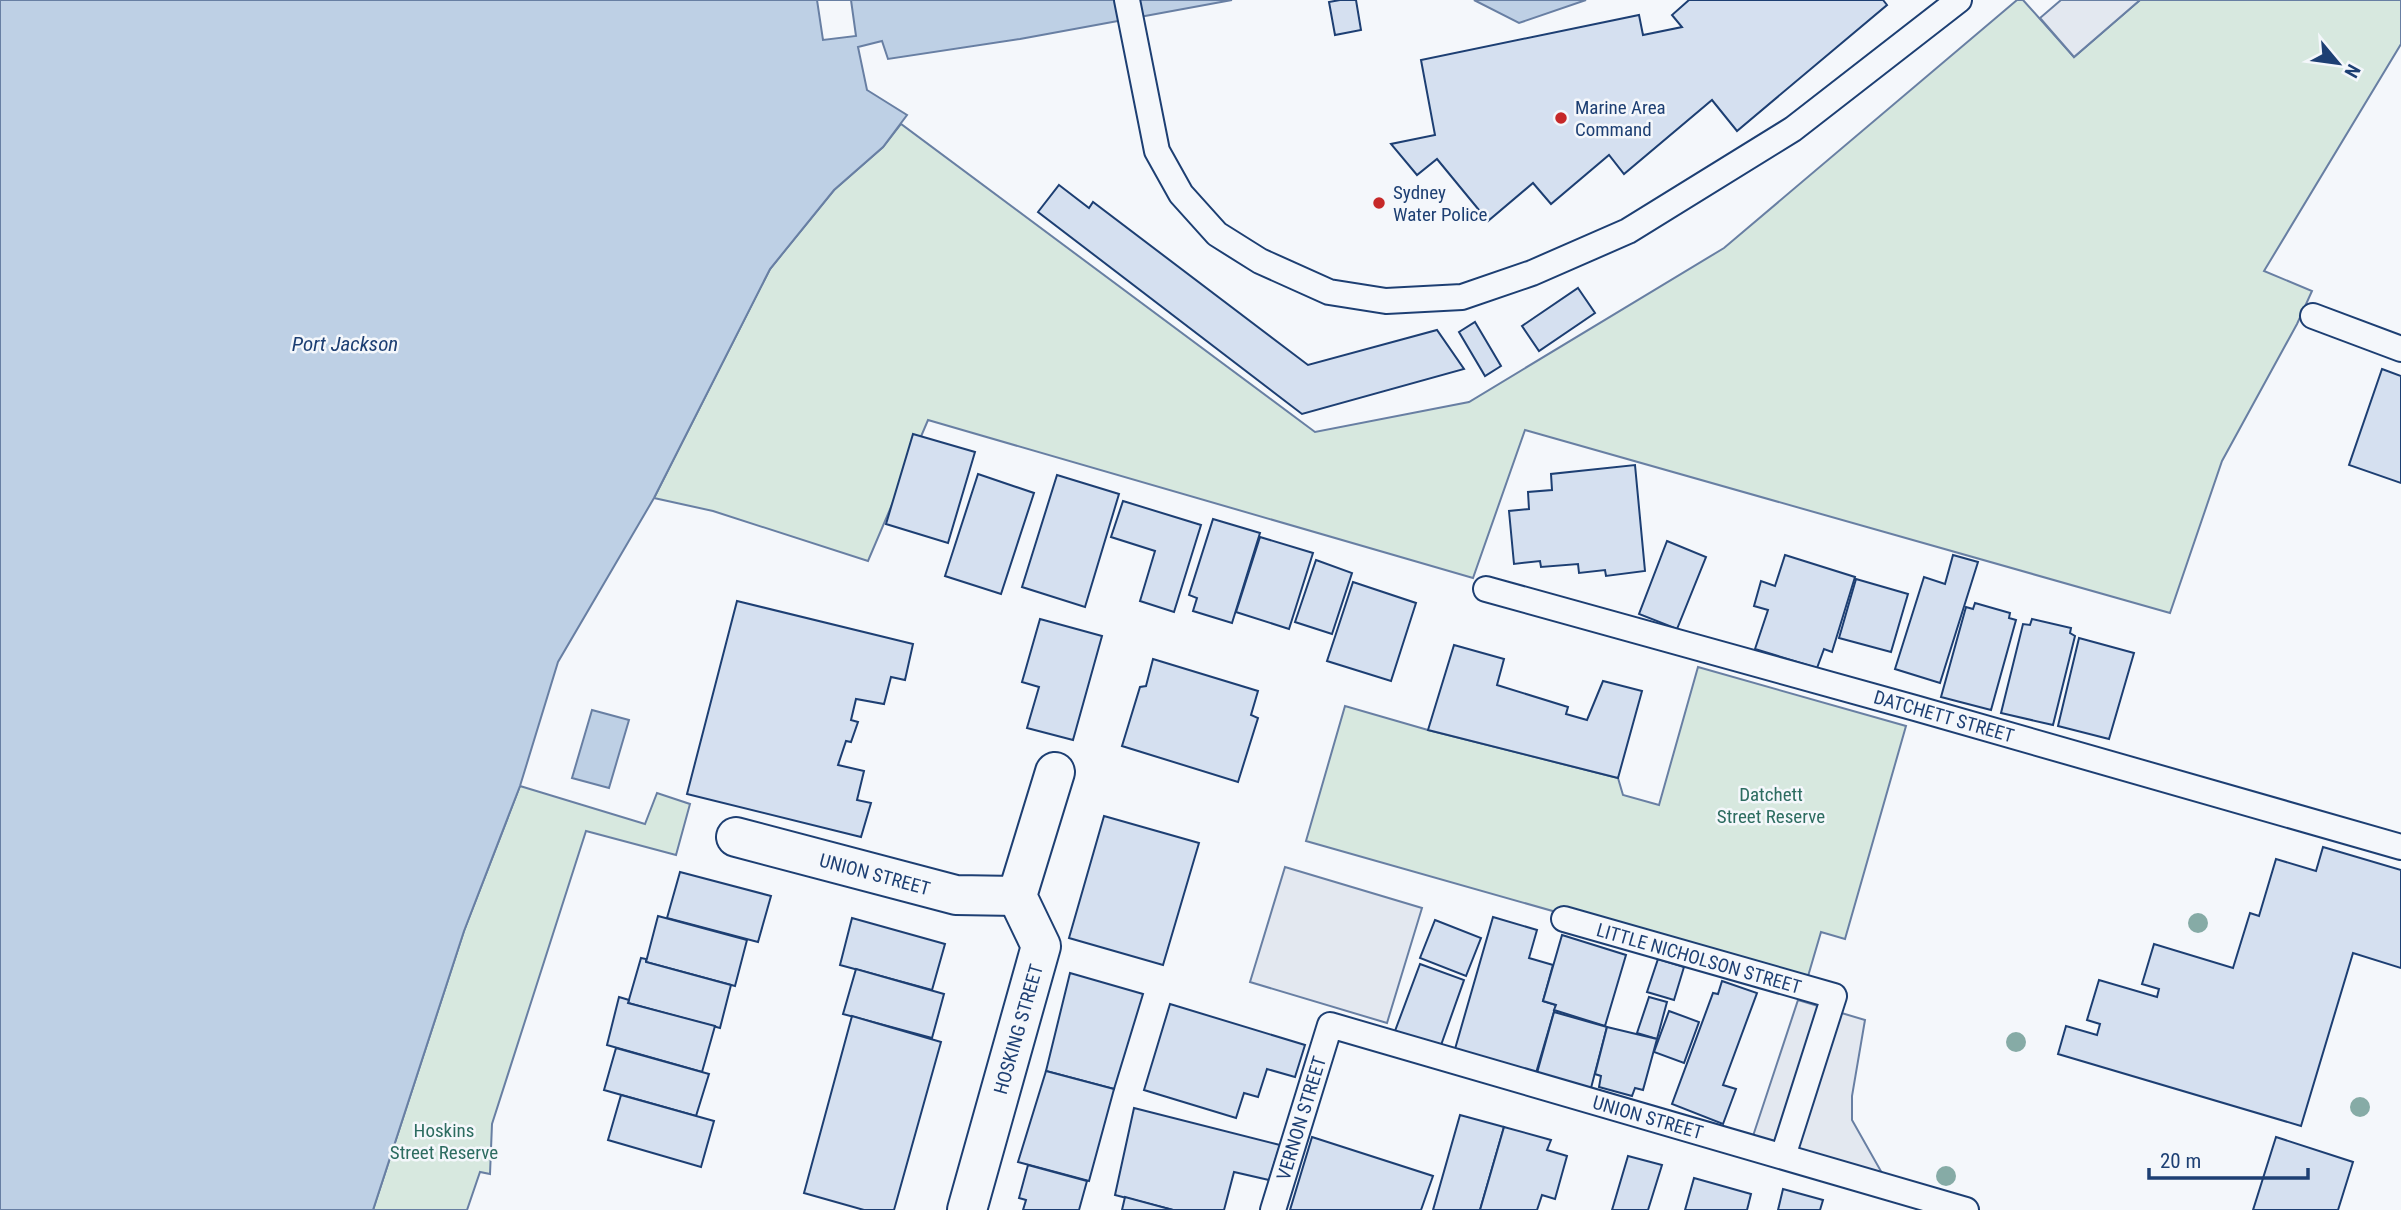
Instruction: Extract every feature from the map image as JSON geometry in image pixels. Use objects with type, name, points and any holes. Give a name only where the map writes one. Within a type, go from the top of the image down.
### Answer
[{"type":"street","points":[[1017,896],[1055,772]]},
{"type":"street","name":"UNION STREET","points":[[736,836],[956,895],[1017,896]]},
{"type":"street","name":"HOSKING STREET","points":[[967,1210],[1041,946],[1017,896]]},
{"type":"lane","points":[[1127,0],[1157,151],[1181,194],[1217,234],[1259,261],[1329,292],[1386,301],[1462,297],[1532,273],[1628,231],[1793,129],[1959,0]]},
{"type":"lane","points":[[2313,316],[2401,349]]},
{"type":"lane","name":"DATCHETT STREET","points":[[1486,589],[1915,708],[2401,848]]},
{"type":"lane","name":"LITTLE NICHOLSON STREET","points":[[1564,919],[1834,996],[1783,1156]]},
{"type":"lane","name":"UNION STREET","points":[[1329,1025],[1965,1210]]},
{"type":"lane","name":"VERNON STREET","points":[[1273,1210],[1329,1025]]},
{"type":"green space","points":[[2017,0],[2023,0],[2074,57],[2140,0],[2401,0],[2401,44],[2264,271],[2312,291],[2297,324],[2222,461],[2170,613],[1525,430],[1473,578],[928,420],[868,561],[713,511],[654,498],[770,269],[834,190],[883,147],[901,124],[1315,432],[1469,402],[1724,248]]},
{"type":"green space","name":"Datchett Street Reserve","points":[[1698,667],[1906,726],[1845,939],[1821,932],[1806,983],[1306,841],[1345,706],[1618,778],[1623,795],[1659,805]]},
{"type":"green space","name":"Hoskins Street Reserve","points":[[520,786],[645,824],[657,793],[690,804],[676,855],[586,831],[492,1124],[490,1174],[480,1172],[467,1210],[373,1210],[464,931]]},
{"type":"shaded area","points":[[2061,0],[2140,0],[2074,57],[2040,18]]},
{"type":"shaded area","points":[[1285,867],[1422,908],[1387,1023],[1250,982]]},
{"type":"shaded area","points":[[1798,1000],[1865,1020],[1852,1096],[1852,1120],[1882,1173],[1753,1136]]},
{"type":"water","name":"Port Jackson","points":[[0,0],[1232,0],[1020,39],[888,59],[882,41],[858,47],[867,90],[907,115],[883,147],[834,190],[770,269],[654,498],[558,662],[520,786],[464,931],[373,1210],[0,1210]]},
{"type":"water","points":[[1474,0],[1586,0],[1519,23]]},
{"type":"water","points":[[592,710],[629,720],[609,788],[572,778]]},
{"type":"pier","points":[[817,0],[851,0],[856,36],[823,40]]},
{"type":"building","points":[[1356,0],[1361,30],[1335,35],[1329,2]]},
{"type":"building","name":"Marine Area Command","points":[[1689,0],[1883,0],[1887,5],[1737,131],[1712,100],[1624,174],[1609,155],[1551,204],[1533,183],[1488,221],[1437,159],[1417,175],[1391,144],[1435,135],[1421,60],[1639,15],[1643,35],[1682,27],[1672,15]]},
{"type":"building","points":[[1059,185],[1089,208],[1093,202],[1308,365],[1437,330],[1464,369],[1302,414],[1038,212]]},
{"type":"building","points":[[1578,288],[1595,313],[1539,351],[1522,326]]},
{"type":"building","points":[[1475,322],[1501,366],[1485,376],[1459,332]]},
{"type":"building","points":[[2382,369],[2401,376],[2401,483],[2349,465]]},
{"type":"building","points":[[913,434],[975,452],[948,543],[886,524]]},
{"type":"building","points":[[1635,465],[1645,571],[1606,576],[1605,570],[1579,573],[1578,564],[1541,567],[1540,561],[1514,564],[1509,511],[1529,509],[1528,492],[1552,490],[1551,474]]},
{"type":"building","points":[[978,474],[1034,493],[1001,594],[945,576]]},
{"type":"building","points":[[1057,475],[1119,494],[1085,607],[1022,587]]},
{"type":"building","points":[[1123,501],[1201,525],[1174,612],[1140,601],[1155,551],[1111,537]]},
{"type":"building","points":[[1213,519],[1260,533],[1232,623],[1193,611],[1197,598],[1189,595]]},
{"type":"building","points":[[1260,537],[1313,553],[1289,629],[1236,612]]},
{"type":"building","points":[[1667,541],[1706,557],[1677,629],[1639,614]]},
{"type":"building","points":[[1785,555],[1855,577],[1832,652],[1824,649],[1817,668],[1755,649],[1768,610],[1754,606],[1761,581],[1775,586]]},
{"type":"building","points":[[1953,555],[1978,562],[1940,683],[1895,669],[1924,577],[1945,584]]},
{"type":"building","points":[[1316,560],[1352,573],[1332,634],[1295,622]]},
{"type":"building","points":[[1856,579],[1908,594],[1891,652],[1839,638]]},
{"type":"building","points":[[1353,582],[1416,603],[1391,681],[1327,661]]},
{"type":"building","points":[[737,601],[913,644],[905,680],[891,677],[884,704],[856,699],[851,720],[858,722],[851,742],[846,741],[838,765],[864,771],[857,800],[871,803],[861,837],[687,794]]},
{"type":"building","points":[[1975,603],[2010,613],[2009,618],[2016,620],[1991,710],[1941,697],[1966,607],[1973,609]]},
{"type":"building","points":[[1040,619],[1102,636],[1073,740],[1027,728],[1039,687],[1022,682]]},
{"type":"building","points":[[2032,619],[2071,628],[2070,633],[2075,636],[2053,725],[2001,713],[2023,624],[2030,625]]},
{"type":"building","points":[[2079,638],[2134,653],[2109,739],[2058,726]]},
{"type":"building","points":[[1454,645],[1504,659],[1497,685],[1568,707],[1566,714],[1587,720],[1603,681],[1642,691],[1618,778],[1428,730]]},
{"type":"building","points":[[1153,659],[1258,691],[1251,715],[1258,718],[1238,782],[1122,746],[1140,687],[1146,686]]},
{"type":"building","points":[[1104,816],[1199,843],[1163,965],[1069,938]]},
{"type":"building","points":[[2323,847],[2401,870],[2401,968],[2353,953],[2301,1126],[2058,1054],[2066,1026],[2097,1035],[2100,1024],[2087,1020],[2099,980],[2157,997],[2159,989],[2142,984],[2154,944],[2233,968],[2250,913],[2259,916],[2276,859],[2316,871]]},
{"type":"building","points":[[680,872],[771,896],[758,942],[667,918]]},
{"type":"building","points":[[658,916],[747,940],[735,986],[646,962]]},
{"type":"building","points":[[1493,917],[1537,930],[1529,958],[1553,965],[1543,1001],[1556,1005],[1536,1073],[1455,1049]]},
{"type":"building","points":[[852,918],[945,944],[932,990],[840,965]]},
{"type":"building","points":[[1435,920],[1481,938],[1466,976],[1420,958]]},
{"type":"building","points":[[1562,935],[1626,955],[1605,1026],[1554,1010],[1556,1005],[1543,1001]]},
{"type":"building","points":[[641,958],[646,959],[646,962],[731,985],[720,1028],[628,1003]]},
{"type":"building","points":[[1658,959],[1684,967],[1674,1000],[1647,992]]},
{"type":"building","points":[[1420,964],[1464,980],[1440,1048],[1395,1031]]},
{"type":"building","points":[[856,969],[944,994],[932,1038],[843,1014]]},
{"type":"building","points":[[1070,973],[1143,994],[1114,1089],[1046,1071]]},
{"type":"building","points":[[1722,981],[1757,993],[1723,1085],[1736,1089],[1723,1124],[1672,1104],[1713,993],[1718,994]]},
{"type":"building","points":[[619,997],[629,1000],[628,1003],[715,1026],[702,1072],[607,1045]]},
{"type":"building","points":[[1649,997],[1667,1002],[1657,1039],[1637,1033]]},
{"type":"building","points":[[1170,1004],[1305,1045],[1295,1077],[1267,1069],[1258,1097],[1244,1093],[1236,1118],[1144,1090]]},
{"type":"building","points":[[1669,1011],[1699,1022],[1684,1063],[1654,1052]]},
{"type":"building","points":[[1554,1012],[1607,1027],[1591,1088],[1537,1073]]},
{"type":"building","points":[[852,1016],[941,1042],[894,1210],[864,1210],[804,1193]]},
{"type":"building","points":[[1607,1027],[1657,1039],[1643,1090],[1635,1088],[1632,1096],[1599,1087],[1601,1076],[1595,1074]]},
{"type":"building","points":[[616,1048],[709,1074],[696,1116],[604,1090]]},
{"type":"building","points":[[1046,1071],[1114,1089],[1089,1181],[1018,1162]]},
{"type":"building","points":[[621,1095],[714,1121],[701,1167],[608,1140]]},
{"type":"building","points":[[1134,1108],[1280,1145],[1269,1180],[1234,1172],[1224,1210],[1173,1210],[1115,1195]]},
{"type":"building","points":[[1460,1115],[1504,1127],[1480,1210],[1433,1210]]},
{"type":"building","points":[[1504,1127],[1551,1140],[1547,1150],[1567,1156],[1555,1199],[1542,1195],[1537,1210],[1480,1210]]},
{"type":"building","points":[[1312,1137],[1433,1176],[1421,1210],[1290,1210]]},
{"type":"building","points":[[2276,1137],[2353,1162],[2338,1210],[2253,1210]]},
{"type":"building","points":[[1628,1156],[1662,1165],[1648,1210],[1612,1210]]},
{"type":"building","points":[[1028,1165],[1087,1181],[1079,1210],[1023,1210],[1026,1200],[1019,1198]]},
{"type":"building","points":[[1694,1178],[1751,1194],[1747,1210],[1685,1210]]},
{"type":"building","points":[[1783,1189],[1823,1200],[1820,1210],[1778,1210]]},
{"type":"building","points":[[1125,1197],[1173,1210],[1122,1210]]},
{"type":"place","name":"Marine Area Command","points":[[1561,118]]},
{"type":"place","name":"Sydney Water Police","points":[[1379,203]]}]
